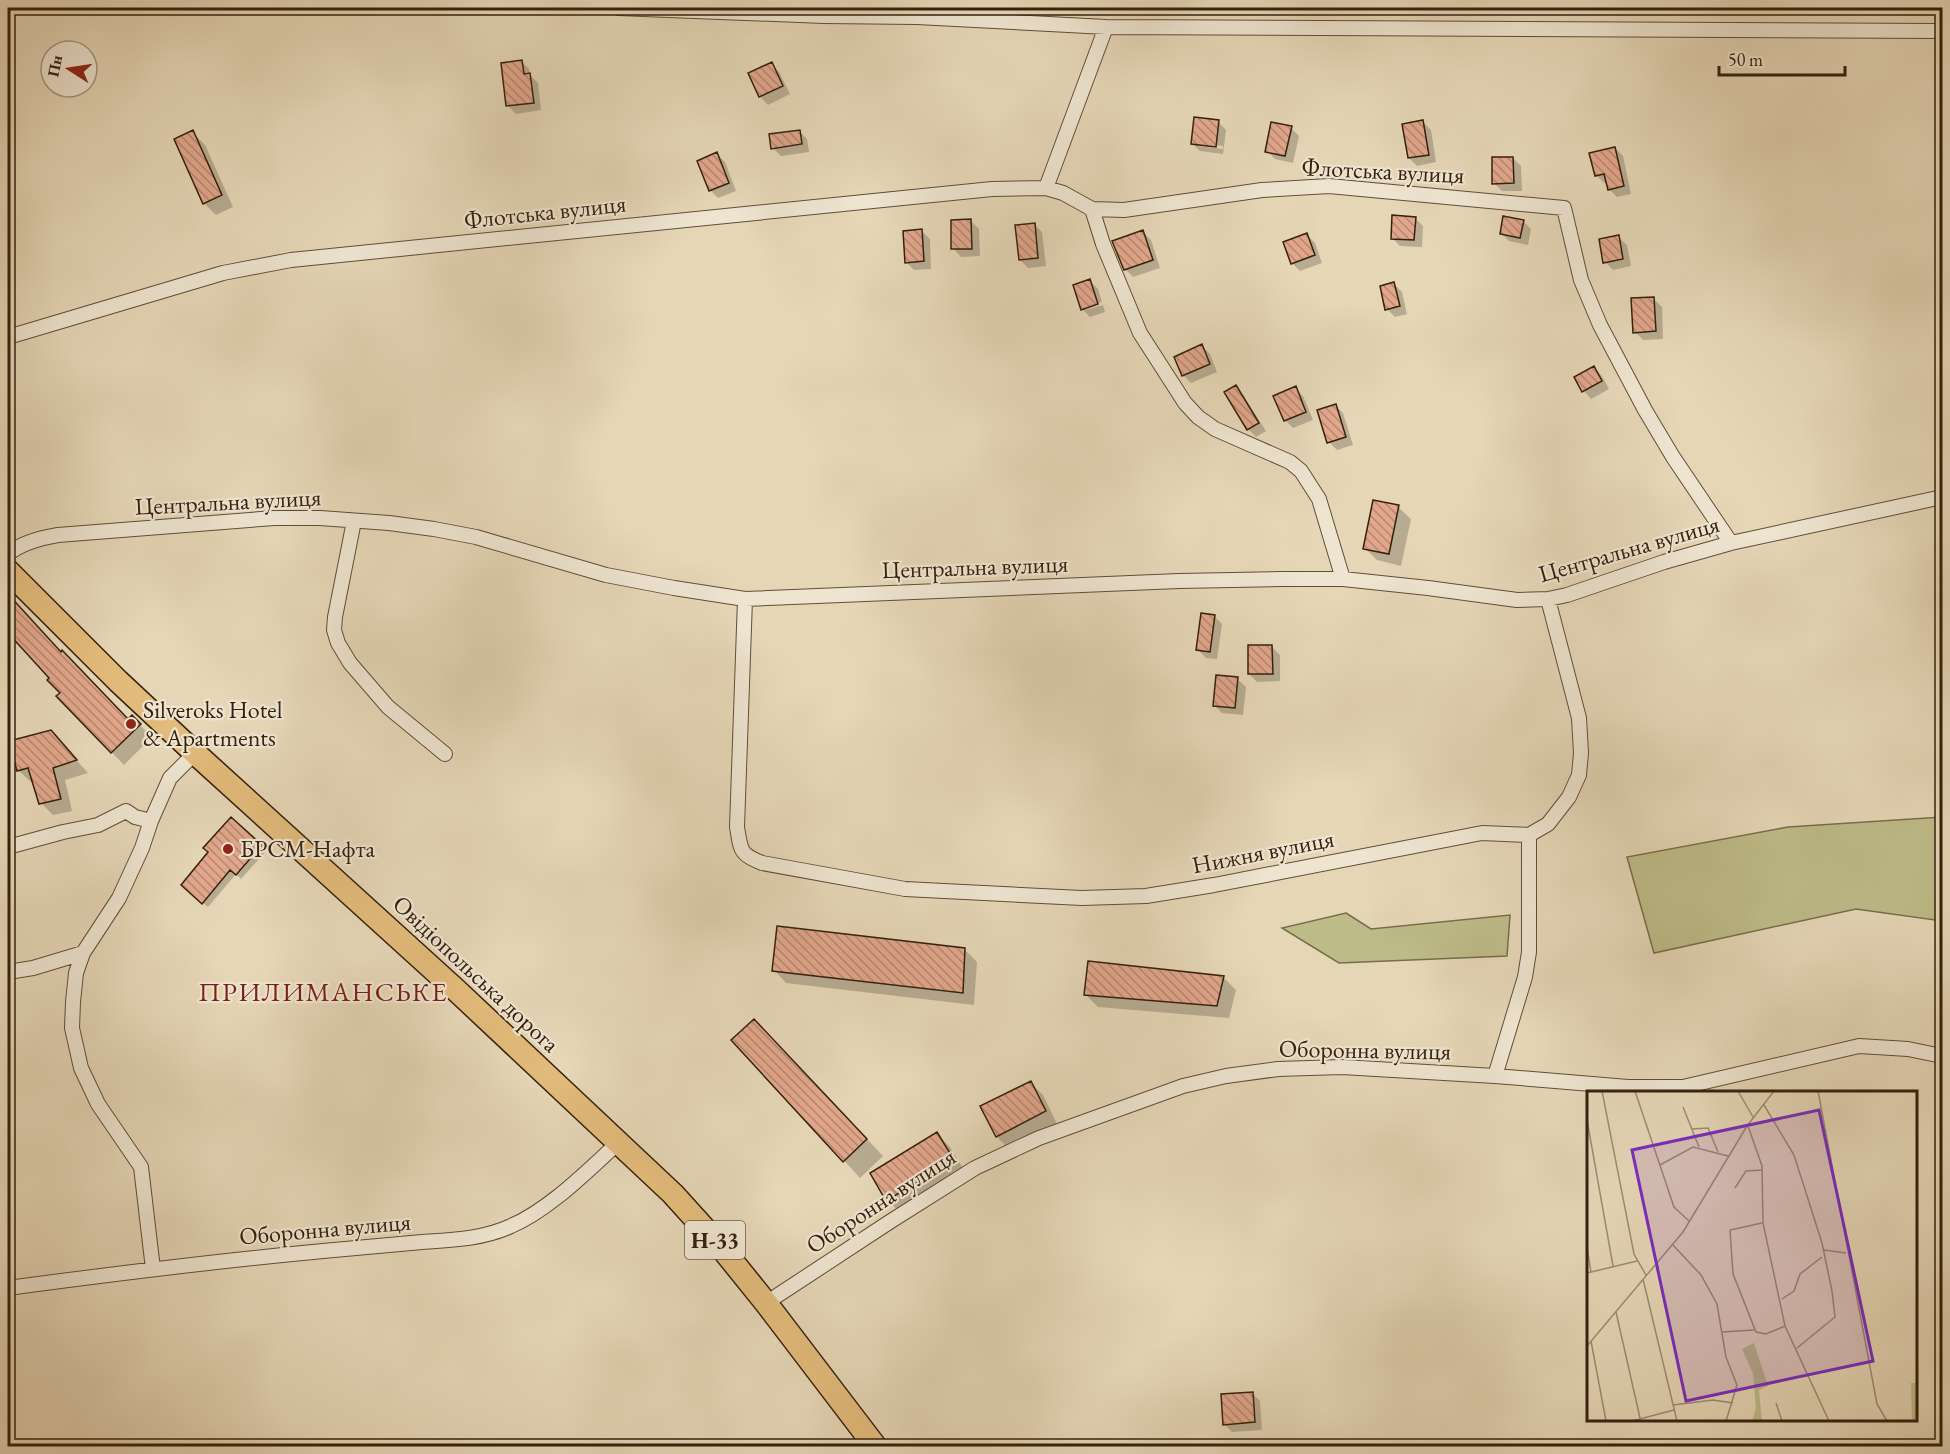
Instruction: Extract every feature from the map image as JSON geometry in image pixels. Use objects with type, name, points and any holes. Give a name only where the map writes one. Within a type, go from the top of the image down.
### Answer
[{"type":"main road","name":"Овідіопольська дорога","points":[[8,571],[118,681],[456,990],[688,1210],[766,1303],[875,1446]]},
{"type":"street","points":[[618,8],[917,17],[1106,27],[1942,31]]},
{"type":"street","points":[[1046,188],[1106,27]]},
{"type":"street","name":"Флотська вулиця","points":[[8,338],[223,273],[291,260],[992,189],[1046,188],[1063,193],[1092,208],[1124,210],[1262,190],[1329,186],[1564,208],[1581,280],[1600,325],[1645,410],[1731,543]]},
{"type":"street","points":[[1092,208],[1103,244],[1140,333],[1185,403],[1198,417],[1215,429],[1290,462],[1301,471],[1319,499],[1343,579]]},
{"type":"street","name":"Центральна вулиця","points":[[8,554],[14,549],[58,535],[274,518],[320,518],[407,525],[455,533],[606,574],[745,599],[1189,580],[1343,579],[1517,600],[1548,599],[1567,595],[1664,562],[1731,543],[1942,496]]},
{"type":"street","points":[[354,521],[335,617],[334,630],[338,643],[350,663],[388,707],[444,754]]},
{"type":"street","name":"Нижня вулиця","points":[[745,599],[737,827],[740,846],[747,857],[762,863],[905,889],[1082,898],[1157,894],[1482,833],[1528,835]]},
{"type":"street","points":[[1495,1076],[1525,976],[1529,952],[1528,835],[1548,824],[1569,797],[1579,775],[1581,753],[1579,718],[1548,599]]},
{"type":"street","points":[[153,1269],[141,1167],[98,1104],[81,1068],[72,1028],[76,973],[83,953],[118,898],[142,848],[170,778],[195,753]]},
{"type":"street","points":[[8,847],[98,825],[126,811],[135,817],[151,821]]},
{"type":"street","points":[[8,972],[33,968],[83,953]]},
{"type":"street","name":"Оборонна вулиця","points":[[766,1303],[975,1168],[1039,1138],[1183,1086],[1226,1076],[1278,1069],[1331,1067],[1495,1076],[1628,1087],[1683,1088],[1859,1046],[1908,1049],[1942,1056]]},
{"type":"street","name":"Оборонна вулиця","points":[[8,1288],[153,1269],[463,1239],[491,1234],[513,1226],[534,1213],[573,1184],[618,1143]]},
{"type":"shaded area","points":[[1942,817],[1942,921],[1856,909],[1654,953],[1627,857],[1788,827]]},
{"type":"shaded area","points":[[1346,913],[1371,929],[1510,915],[1507,956],[1339,963],[1282,928]]},
{"type":"building","points":[[522,60],[524,74],[530,73],[534,103],[506,106],[501,63]]},
{"type":"building","points":[[772,62],[783,86],[759,97],[748,73]]},
{"type":"building","points":[[1194,117],[1219,120],[1216,147],[1191,144]]},
{"type":"building","points":[[1423,120],[1429,155],[1408,158],[1402,124]]},
{"type":"building","points":[[1271,122],[1292,126],[1285,156],[1265,152]]},
{"type":"building","points":[[193,130],[222,195],[203,204],[174,139]]},
{"type":"building","points":[[800,130],[802,144],[771,149],[769,134]]},
{"type":"building","points":[[1615,147],[1624,186],[1608,190],[1604,174],[1595,176],[1589,153]]},
{"type":"building","points":[[717,152],[729,183],[709,191],[697,161]]},
{"type":"building","points":[[1492,157],[1513,157],[1514,183],[1492,184]]},
{"type":"building","points":[[1392,215],[1416,217],[1414,240],[1391,239]]},
{"type":"building","points":[[1503,216],[1524,220],[1520,238],[1500,234]]},
{"type":"building","points":[[971,219],[972,249],[951,249],[951,220]]},
{"type":"building","points":[[1035,223],[1038,258],[1019,260],[1015,225]]},
{"type":"building","points":[[922,229],[924,261],[905,263],[903,231]]},
{"type":"building","points":[[1143,230],[1153,260],[1124,270],[1112,241]]},
{"type":"building","points":[[1307,233],[1315,255],[1291,264],[1283,242]]},
{"type":"building","points":[[1619,235],[1623,259],[1603,263],[1599,239]]},
{"type":"building","points":[[1090,279],[1098,304],[1081,310],[1073,285]]},
{"type":"building","points":[[1394,282],[1400,306],[1385,310],[1380,286]]},
{"type":"building","points":[[1654,297],[1656,331],[1633,333],[1631,298]]},
{"type":"building","points":[[1202,344],[1210,364],[1182,376],[1174,357]]},
{"type":"building","points":[[1594,366],[1602,381],[1582,392],[1574,377]]},
{"type":"building","points":[[1236,385],[1259,423],[1247,430],[1224,392]]},
{"type":"building","points":[[1296,386],[1306,412],[1284,421],[1273,396]]},
{"type":"building","points":[[1336,404],[1346,437],[1327,443],[1317,410]]},
{"type":"building","points":[[1373,500],[1399,505],[1389,554],[1363,549]]},
{"type":"building","points":[[8,594],[61,652],[62,650],[128,719],[132,715],[141,724],[111,753],[56,696],[60,693],[47,680],[49,678],[8,633]]},
{"type":"building","points":[[1201,613],[1215,615],[1210,652],[1196,650]]},
{"type":"building","points":[[1248,645],[1272,645],[1273,674],[1248,674]]},
{"type":"building","points":[[1216,675],[1238,677],[1235,708],[1213,706]]},
{"type":"building","points":[[51,730],[77,760],[53,768],[61,799],[39,804],[28,768],[17,771],[9,741]]},
{"type":"building","points":[[231,817],[262,845],[236,875],[230,870],[202,904],[181,885],[208,852],[203,848]]},
{"type":"building","points":[[777,926],[965,948],[963,993],[772,971]]},
{"type":"building","points":[[1088,961],[1224,976],[1217,1006],[1084,995]]},
{"type":"building","points":[[754,1019],[867,1139],[843,1162],[731,1040]]},
{"type":"building","points":[[1031,1081],[1046,1111],[996,1137],[980,1106]]},
{"type":"building","points":[[937,1132],[954,1160],[886,1201],[870,1173]]},
{"type":"building","points":[[1253,1392],[1255,1422],[1223,1425],[1221,1394]]},
{"type":"place","name":"Silveroks Hotel & Apartments","points":[[131,724]]},
{"type":"place","name":"БРСМ-Нафта","points":[[228,849]]},
{"type":"district","name":"ПРИЛИМАНСЬКЕ","points":[[323,992]]}]
